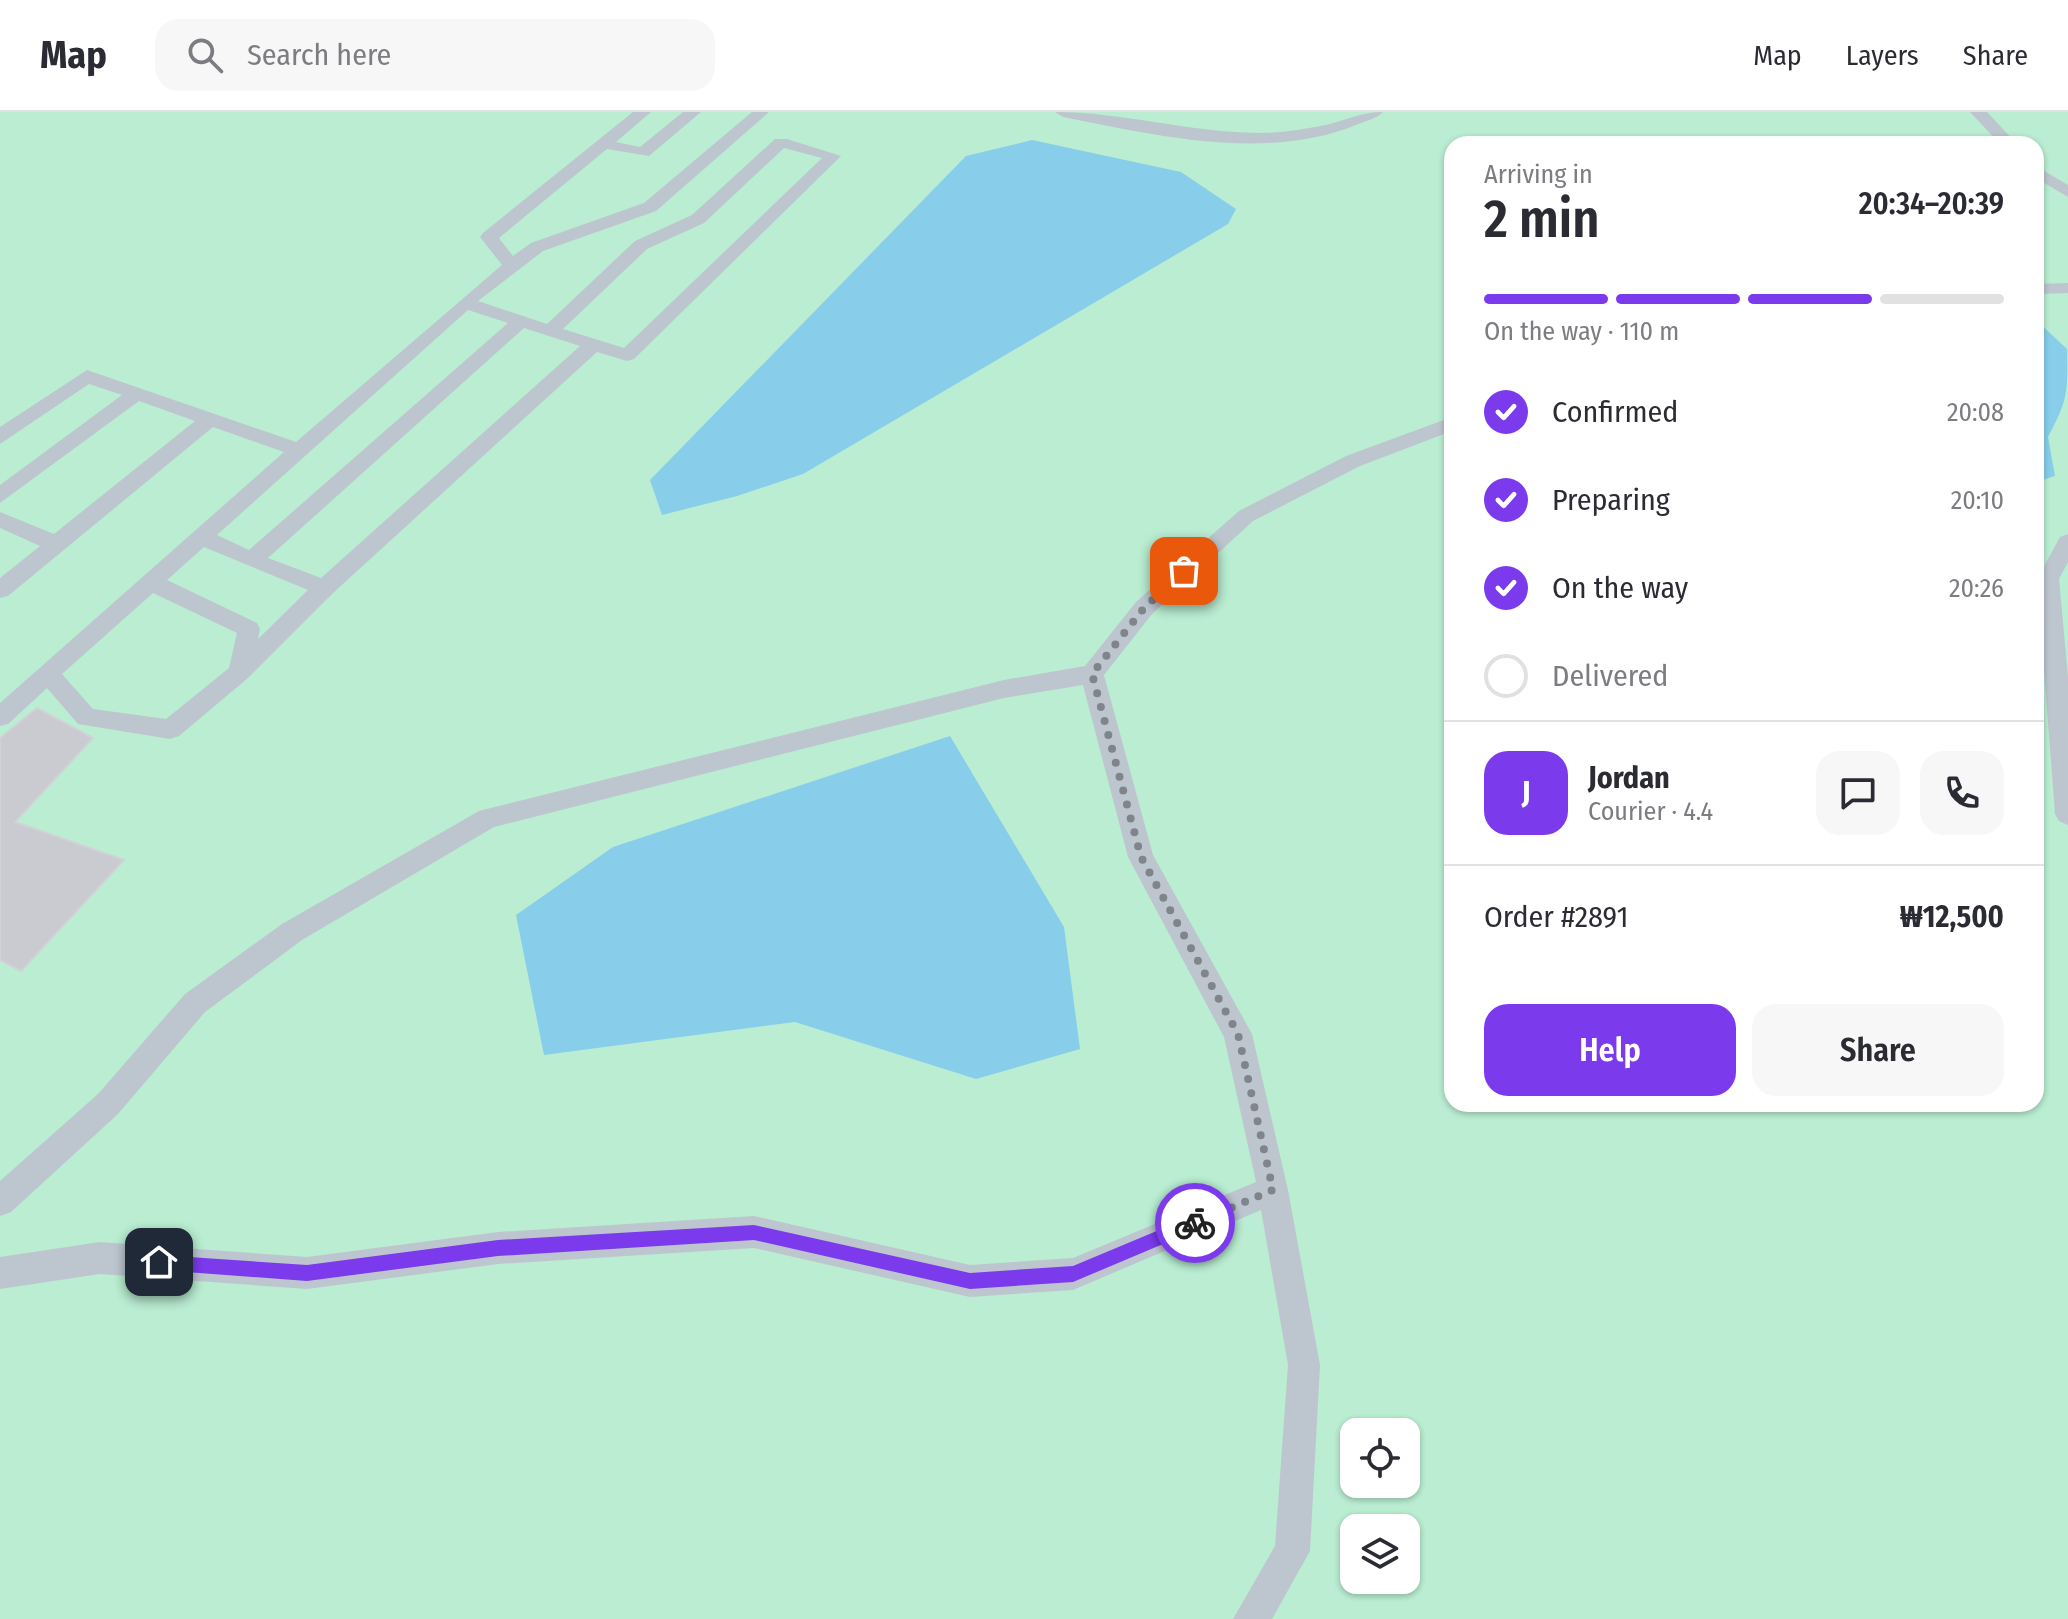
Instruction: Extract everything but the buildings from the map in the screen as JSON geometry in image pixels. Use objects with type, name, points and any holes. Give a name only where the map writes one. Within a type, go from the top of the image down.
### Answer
[{"type":"lane","points":[[512,266],[489,237],[643,112]]},
{"type":"lane","points":[[605,144],[643,153],[693,112]]},
{"type":"lane","points":[[0,717],[465,303],[537,247],[650,207],[761,112]]},
{"type":"lane","points":[[1063,112],[1214,138],[1294,135],[1375,112]]},
{"type":"lane","points":[[1978,112],[2001,136]]},
{"type":"lane","points":[[465,303],[521,321],[550,331],[593,345],[627,355],[833,156],[781,142],[698,219],[641,245],[550,331]]},
{"type":"lane","points":[[2044,176],[2068,192]]},
{"type":"lane","points":[[2044,289],[2068,288]]},
{"type":"lane","points":[[252,560],[521,321]]},
{"type":"lane","points":[[48,673],[86,717],[170,729],[240,672],[324,588],[593,345]]},
{"type":"lane","points":[[0,437],[87,376],[299,450]]},
{"type":"lane","points":[[0,496],[137,393]]},
{"type":"lane","points":[[0,590],[210,419]]},
{"type":"lane","points":[[0,1201],[108,1104],[195,1003],[292,932],[488,818],[1004,689],[1092,674],[1144,608],[1246,516],[1353,461],[1444,427]]},
{"type":"lane","points":[[0,519],[56,544]]},
{"type":"lane","points":[[201,537],[324,588]]},
{"type":"lane","points":[[2068,542],[2048,579],[2068,814]]},
{"type":"lane","points":[[150,582],[249,629],[240,672]]},
{"type":"lane","points":[[1092,674],[1141,857],[1238,1034],[1273,1190],[1304,1365],[1292,1551],[1251,1619]]},
{"type":"lane","points":[[0,1273],[100,1258],[307,1273],[498,1248],[754,1232],[970,1281],[1073,1274],[1273,1190]]},
{"type":"green space","points":[[0,112],[2068,112],[2068,1619],[0,1619]]},
{"type":"water","points":[[1032,140],[1181,172],[1236,209],[1228,224],[803,474],[737,496],[662,515],[650,480],[966,156]]},
{"type":"water","points":[[2044,327],[2067,349],[2067,386],[2060,414],[2048,437],[2055,476],[2044,479]]},
{"type":"water","points":[[950,736],[1064,927],[1080,1049],[976,1079],[795,1022],[544,1055],[516,915],[613,847]]},
{"type":"way so far","points":[[1184,571],[1144,608],[1092,674],[1141,857],[1238,1034],[1273,1190],[1195,1223]]},
{"type":"route","points":[[159,1262],[307,1273],[498,1248],[754,1232],[970,1281],[1073,1274],[1195,1223]]}]
